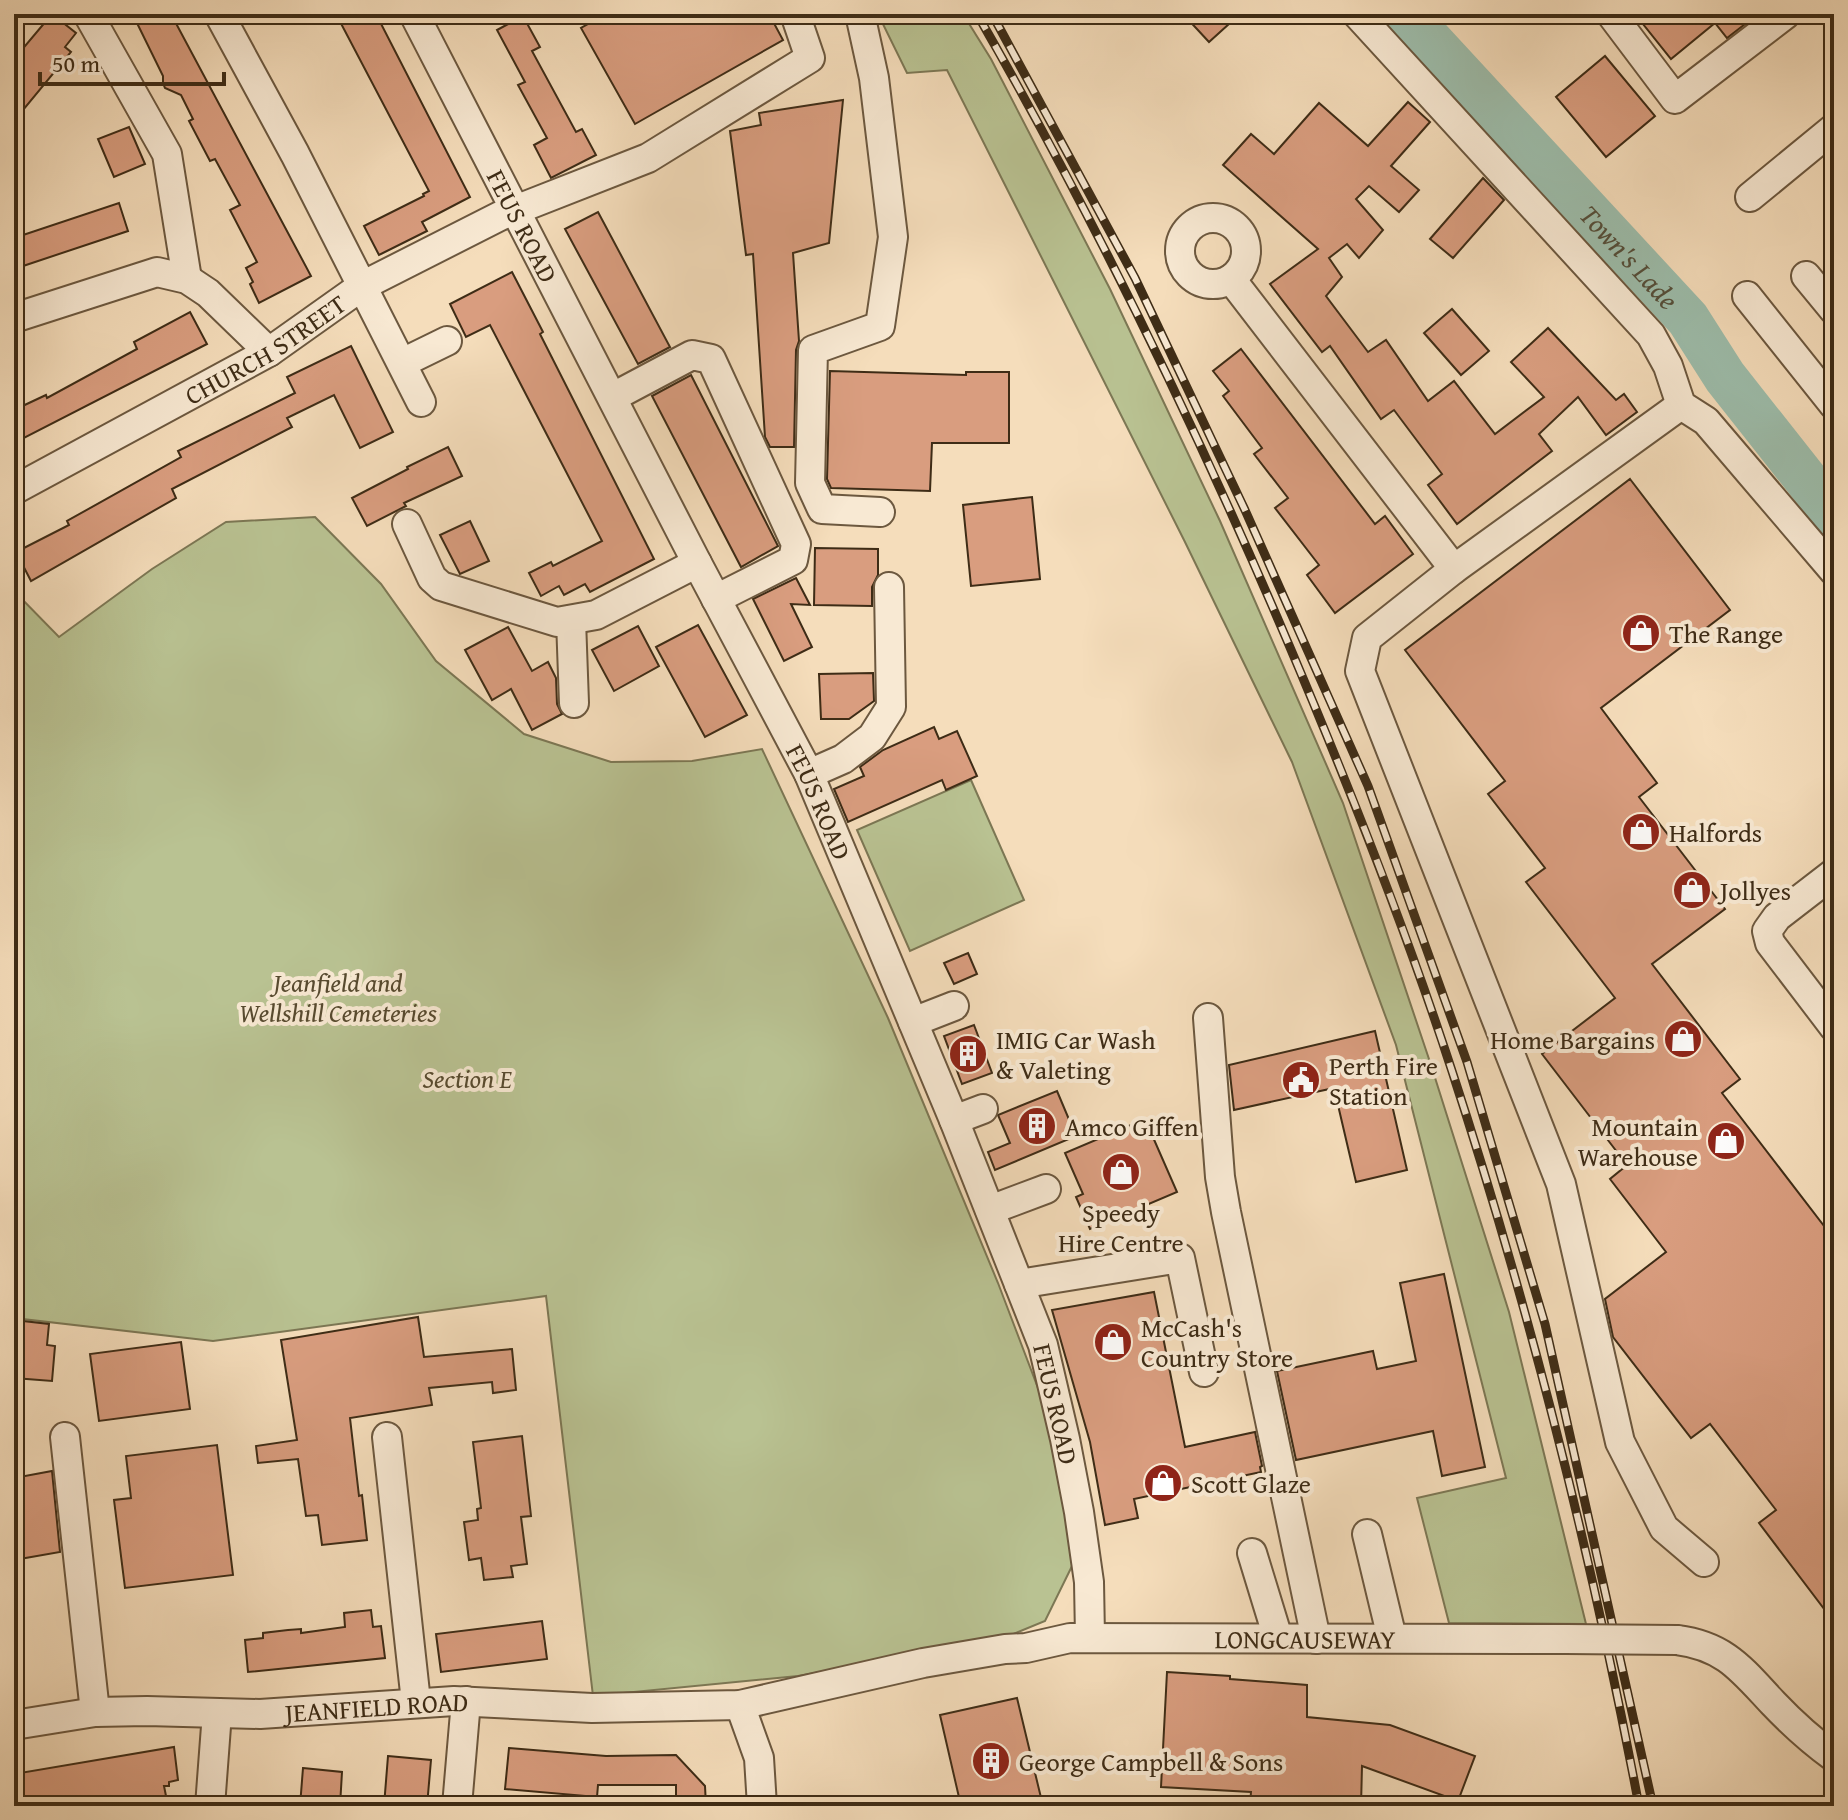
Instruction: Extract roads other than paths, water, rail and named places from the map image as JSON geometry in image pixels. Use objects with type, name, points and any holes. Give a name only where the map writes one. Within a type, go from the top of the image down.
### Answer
[{"type":"street","points":[[88,14],[167,154],[187,279]]},
{"type":"street","points":[[219,14],[295,154],[421,402]]},
{"type":"street","name":"FEUS ROAD","points":[[414,14],[809,774],[954,1120],[1043,1345],[1065,1439],[1089,1582],[1090,1637]]},
{"type":"street","name":"CHURCH STREET","points":[[14,490],[269,352],[362,286],[516,210],[648,158],[810,58],[795,14]]},
{"type":"street","points":[[860,14],[874,78],[893,237],[880,326],[813,350],[810,483],[822,509],[880,512]]},
{"type":"street","points":[[1357,14],[1651,335],[1668,366],[1681,405],[1706,421],[1834,571]]},
{"type":"street","points":[[1611,14],[1675,99],[1786,14]]},
{"type":"street","points":[[1750,197],[1834,128]]},
{"type":"street","points":[[14,318],[157,272],[187,279],[208,293],[269,352]]},
{"type":"street","points":[[1806,276],[1834,310]]},
{"type":"street","points":[[1231,279],[1454,569]]},
{"type":"street","points":[[1747,296],[1834,405]]},
{"type":"street","points":[[402,363],[447,341]]},
{"type":"street","points":[[613,397],[692,355],[711,359],[796,544],[793,560],[716,599]]},
{"type":"street","points":[[1681,405],[1454,569],[1367,638],[1360,671],[1561,1184],[1620,1442],[1664,1528],[1704,1562]]},
{"type":"street","points":[[407,524],[432,578],[441,586],[557,622],[596,615],[697,563]]},
{"type":"street","points":[[809,774],[843,759],[872,737],[891,707],[889,587]]},
{"type":"street","points":[[571,620],[574,703]]},
{"type":"street","points":[[1834,873],[1777,917],[1767,931],[1770,943],[1834,1027]]},
{"type":"street","points":[[913,1022],[954,1006]]},
{"type":"street","points":[[1208,1018],[1220,1177],[1316,1639]]},
{"type":"street","points":[[954,1120],[983,1109]]},
{"type":"street","points":[[990,1210],[1046,1189]]},
{"type":"street","points":[[1019,1284],[1180,1258],[1204,1372]]},
{"type":"street","points":[[65,1437],[95,1712]]},
{"type":"street","points":[[387,1437],[416,1702]]},
{"type":"street","points":[[1367,1534],[1392,1638]]},
{"type":"street","points":[[1252,1553],[1278,1638]]},
{"type":"street","name":"LONGCAUSEWAY","points":[[740,1705],[923,1663],[1026,1648],[1070,1638],[1677,1640],[1696,1642],[1731,1659],[1801,1730],[1834,1757]]},
{"type":"street","points":[[457,1806],[466,1701]]},
{"type":"street","name":"JEANFIELD ROAD","points":[[14,1725],[95,1712],[260,1714],[416,1702],[466,1701],[592,1708],[740,1705]]},
{"type":"street","points":[[740,1705],[759,1758],[762,1806]]},
{"type":"street","points":[[210,1806],[217,1713]]},
{"type":"waterway","name":"Town's Lade","points":[[1406,14],[1688,319],[1725,377],[1834,515]]},
{"type":"railway","points":[[977,14],[1103,246],[1181,404],[1289,645],[1395,908],[1480,1159],[1533,1342],[1580,1527],[1639,1806]]},
{"type":"railway","points":[[992,14],[1135,278],[1245,510],[1368,786],[1467,1062],[1545,1324],[1653,1806]]},
{"type":"place","name":"The Range","points":[[1641,633]]},
{"type":"place","name":"Halfords","points":[[1641,832]]},
{"type":"place","name":"Jollyes","points":[[1692,890]]},
{"type":"place","name":"Home Bargains","points":[[1683,1039]]},
{"type":"place","name":"IMIG Car Wash & Valeting","points":[[968,1054]]},
{"type":"place","name":"Perth Fire Station","points":[[1301,1080]]},
{"type":"place","name":"Amco Giffen","points":[[1037,1126]]},
{"type":"place","name":"Mountain Warehouse","points":[[1726,1141]]},
{"type":"place","name":"Speedy Hire Centre","points":[[1121,1172]]},
{"type":"place","name":"McCash's Country Store","points":[[1113,1342]]},
{"type":"place","name":"Scott Glaze","points":[[1163,1483]]},
{"type":"place","name":"George Campbell & Sons","points":[[991,1761]]},
{"type":"park label","name":"Jeanfield and Wellshill Cemeteries","points":[[338,997]]},
{"type":"park label","name":"Section E","points":[[467,1078]]}]
